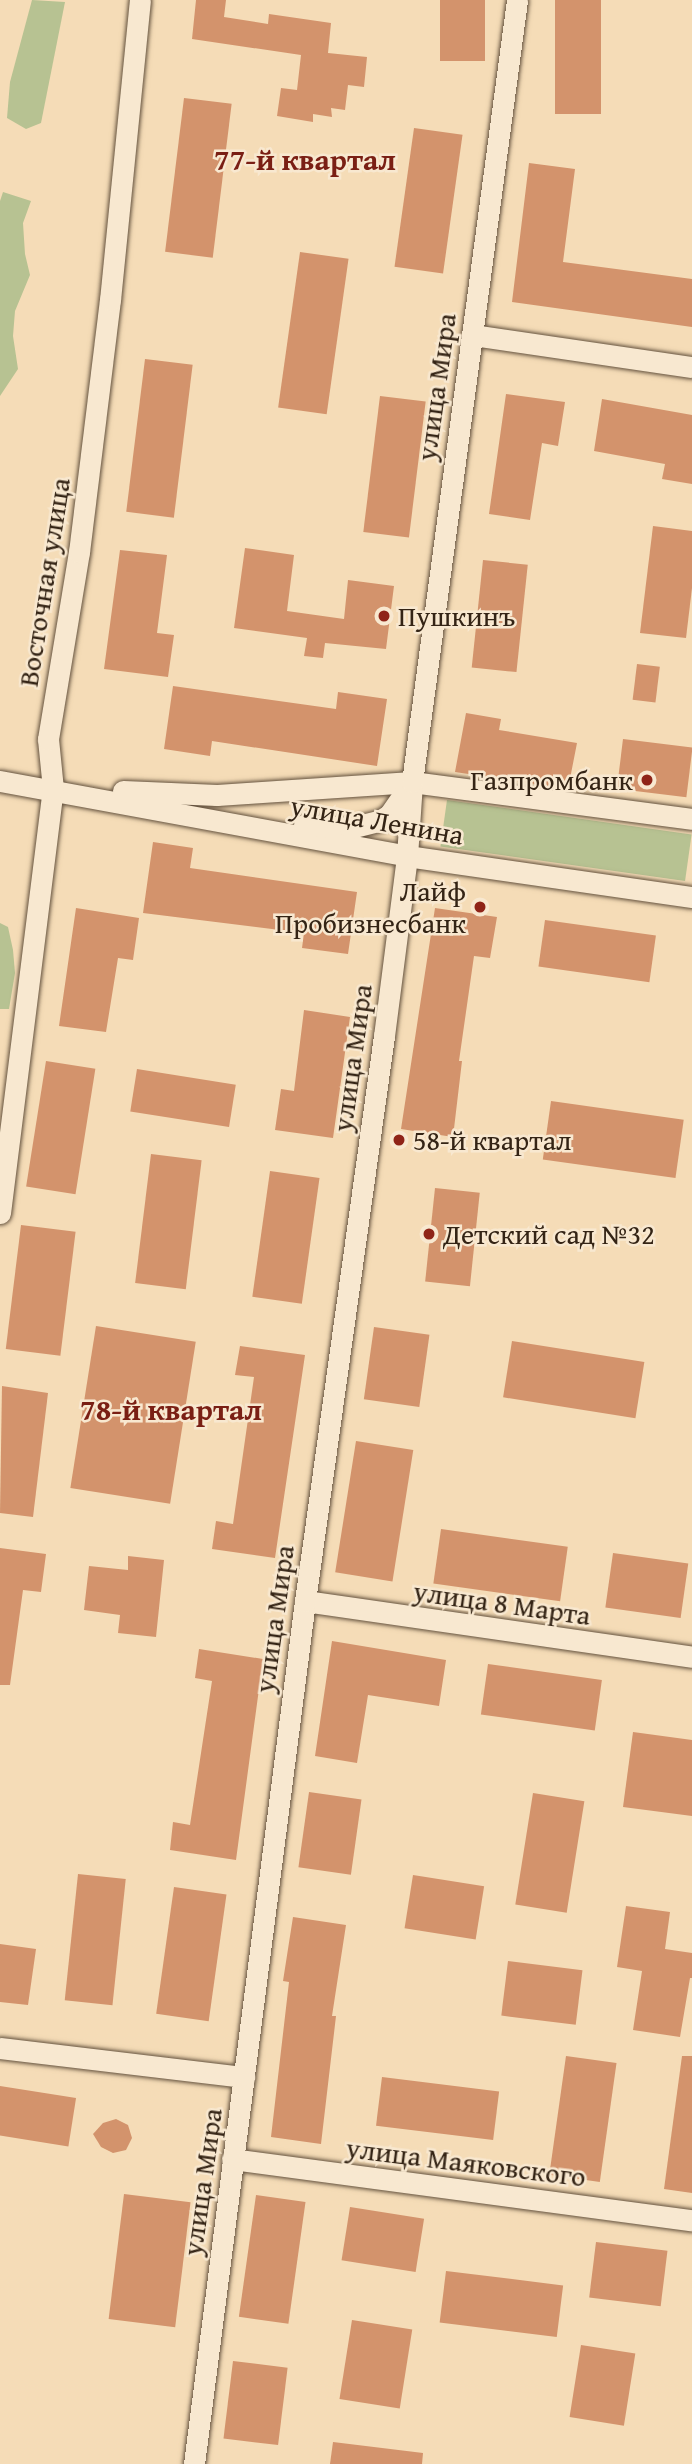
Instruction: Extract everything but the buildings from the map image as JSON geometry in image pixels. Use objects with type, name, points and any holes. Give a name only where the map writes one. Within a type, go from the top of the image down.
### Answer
[{"type":"street","name":"Восточная улица","points":[[0,1213],[53,789],[48,739],[79,552],[110,300],[140,0]]},
{"type":"street","name":"улица Мира","points":[[194,2464],[304,1601],[407,856],[412,782],[517,0]]},
{"type":"street","points":[[472,335],[692,367]]},
{"type":"street","name":"улица Ленина","points":[[0,781],[407,856],[692,897]]},
{"type":"street","name":"улица Ленина","points":[[53,789],[217,794],[412,782],[692,819]]},
{"type":"street","name":"улица Мира","points":[[232,822],[350,828],[372,824],[389,815],[412,782]]},
{"type":"street","name":"улица 8 Марта","points":[[304,1601],[692,1657]]},
{"type":"street","points":[[0,2048],[244,2077]]},
{"type":"street","name":"улица Маяковского","points":[[232,2159],[692,2220]]},
{"type":"green space","points":[[32,0],[65,2],[41,123],[26,129],[7,118],[10,82]]},
{"type":"green space","points":[[3,192],[31,201],[23,223],[25,254],[30,275],[15,311],[13,336],[18,369],[0,396],[0,201]]},
{"type":"green space","points":[[447,800],[692,834],[685,881],[440,847]]},
{"type":"green space","points":[[0,923],[8,927],[13,950],[15,973],[9,1009],[0,1009]]},
{"type":"place","name":"Пушкинъ","points":[[384,616]]},
{"type":"place","name":"Газпромбанк","points":[[647,780]]},
{"type":"place","name":"Лайф Пробизнесбанк","points":[[480,907]]},
{"type":"place","name":"58-й квартал","points":[[399,1140]]},
{"type":"place","name":"Детский сад №32","points":[[429,1234]]},
{"type":"district","name":"77-й квартал","points":[[305,159]]},
{"type":"district","name":"78-й квартал","points":[[171,1409]]}]
